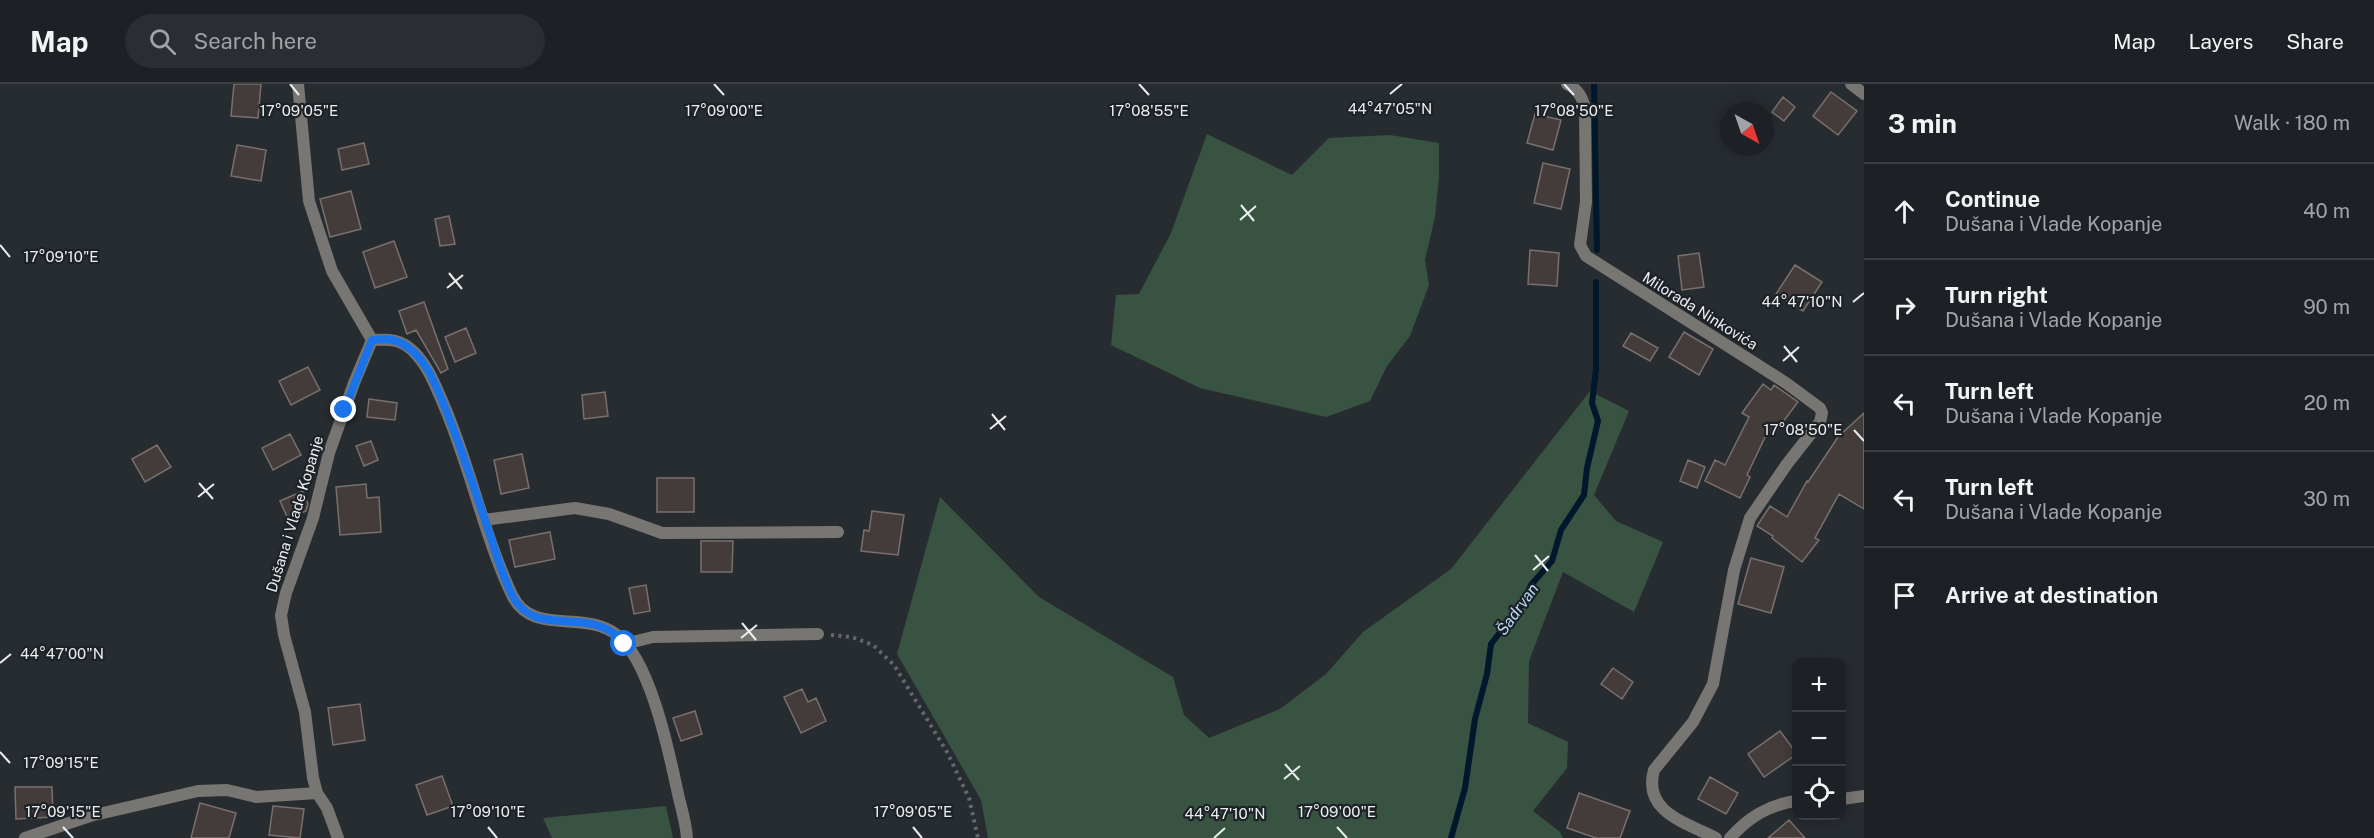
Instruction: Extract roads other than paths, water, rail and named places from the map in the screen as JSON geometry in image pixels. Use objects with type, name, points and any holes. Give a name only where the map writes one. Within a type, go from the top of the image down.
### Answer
[{"type":"street","points":[[298,84],[309,201],[332,271],[372,340],[393,339],[414,352],[426,365],[458,437],[484,520],[513,596],[525,612],[534,617],[551,620],[591,622],[617,635],[644,674],[671,759],[687,838]]},
{"type":"street","name":"Milorada Ninkovića","points":[[1567,84],[1575,88],[1582,97],[1585,108],[1586,202],[1580,244],[1586,256],[1793,388],[1820,408],[1822,413],[1820,422],[1786,464],[1750,518],[1734,570],[1713,684],[1693,722],[1659,763],[1651,778],[1654,798],[1661,809],[1716,838]]},
{"type":"street","points":[[1851,84],[1864,94]]},
{"type":"street","name":"Dušana i Vlade Kopanje","points":[[338,838],[327,808],[317,793],[313,778],[305,712],[284,635],[281,615],[286,593],[313,518],[329,453],[372,340]]},
{"type":"street","points":[[484,520],[575,508],[609,514],[662,533],[838,532]]},
{"type":"street","points":[[624,644],[653,637],[819,634]]},
{"type":"street","points":[[25,838],[90,816],[198,791],[227,790],[256,797],[317,793]]},
{"type":"street","points":[[1846,798],[1864,796]]},
{"type":"street","points":[[1730,838],[1753,815],[1771,807],[1792,802]]},
{"type":"waterway","points":[[1594,84],[1597,250]]},
{"type":"waterway","name":"Šadrvan","points":[[1451,838],[1465,788],[1475,719],[1487,674],[1491,644],[1522,604],[1531,585],[1552,561],[1561,530],[1584,495],[1587,468],[1598,421],[1592,403],[1596,369],[1596,282]]}]
